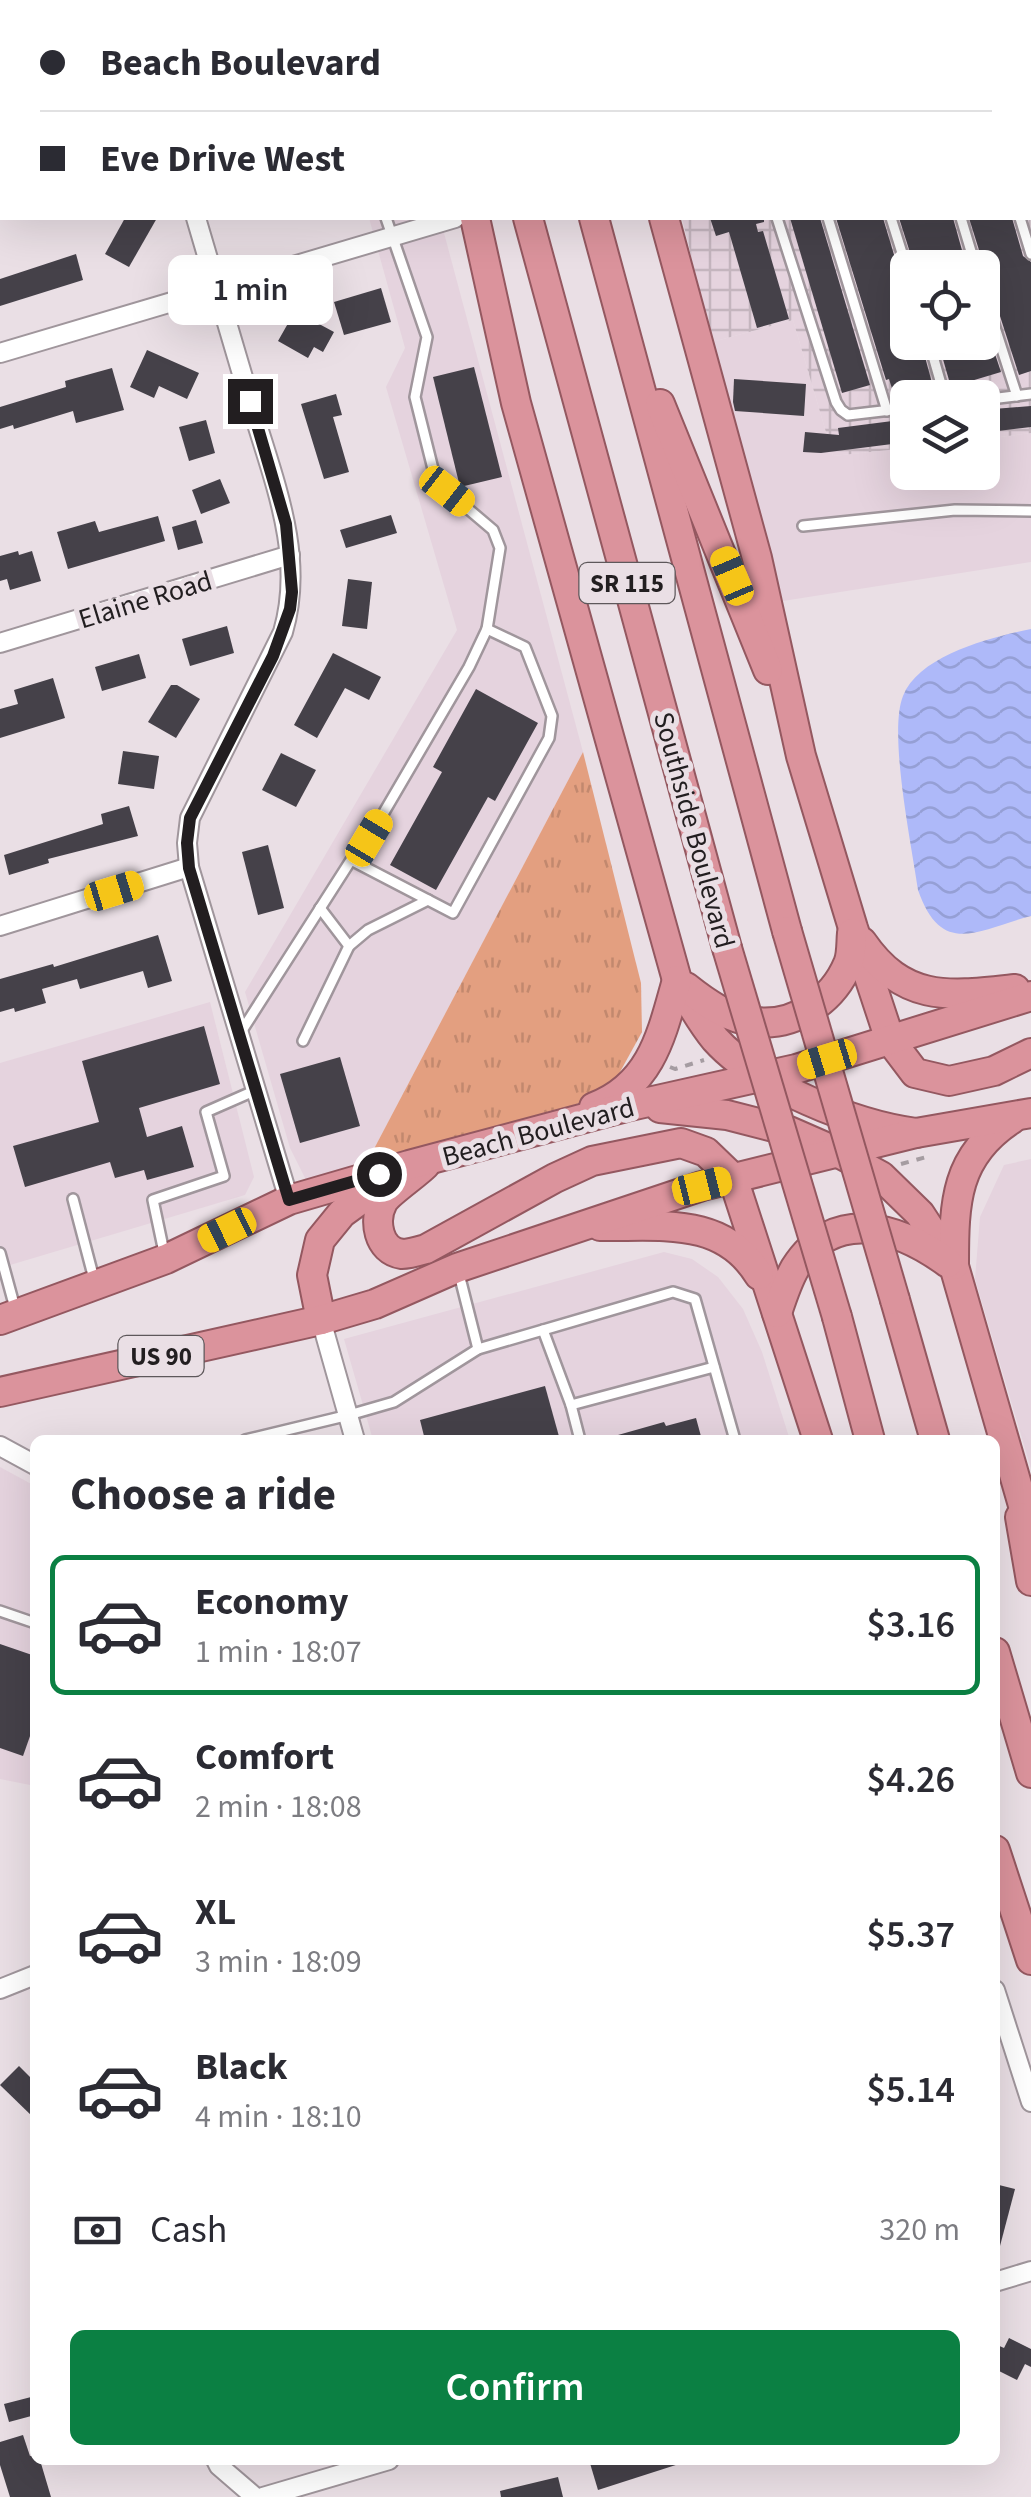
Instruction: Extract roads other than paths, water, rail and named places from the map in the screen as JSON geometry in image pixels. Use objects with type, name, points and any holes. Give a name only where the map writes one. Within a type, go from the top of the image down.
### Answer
[{"type":"highway","points":[[475,220],[516,403],[677,980],[717,1040],[763,1077],[805,1098],[925,1144]]},
{"type":"highway","name":"Southside Boulevard","points":[[529,220],[727,948],[869,1435]]},
{"type":"highway","name":"SR 115","points":[[595,220],[787,931],[934,1435]]},
{"type":"highway","points":[[665,220],[757,558],[801,756],[890,1040],[915,1073],[949,1081],[994,1071],[1031,1054]]},
{"type":"highway","points":[[610,275],[801,756]]},
{"type":"highway","points":[[677,980],[709,1004],[737,1018],[757,1022],[800,1016],[817,1006],[842,975],[850,961],[852,928]]},
{"type":"highway","points":[[852,928],[882,966],[921,990],[956,995],[1031,988]]},
{"type":"highway","points":[[516,1136],[606,1102],[647,1068],[661,1038],[677,980]]},
{"type":"highway","name":"Beach Boulevard","points":[[9,1318],[166,1259],[289,1200],[626,1107],[763,1077],[1031,996]]},
{"type":"highway","points":[[626,1107],[727,1115],[790,1131],[837,1152],[881,1176],[901,1193],[920,1214],[954,1266]]},
{"type":"highway","points":[[1024,1114],[993,1131],[976,1150],[965,1172],[954,1216],[954,1266],[1031,1533]]},
{"type":"highway","name":"US 90","points":[[0,1392],[321,1320],[375,1304],[457,1268],[702,1186],[837,1152],[925,1144],[1024,1114]]},
{"type":"highway","points":[[420,1162],[409,1180],[384,1200],[378,1219],[380,1236],[388,1248],[402,1254],[426,1250],[592,1161],[681,1143],[706,1152],[733,1178],[816,1435]]},
{"type":"highway","points":[[321,1320],[312,1275],[320,1240],[342,1213],[420,1162]]},
{"type":"highway","points":[[577,1226],[686,1227],[715,1236],[736,1246],[750,1260],[777,1313]]},
{"type":"highway","points":[[777,1313],[794,1270],[808,1252],[825,1238],[845,1231],[886,1230],[931,1250],[954,1266]]},
{"type":"highway","points":[[1013,1471],[1031,1580]]},
{"type":"highway","points":[[1000,1669],[1031,1774]]},
{"type":"highway","points":[[1000,1866],[1031,1962]]},
{"type":"highway","points":[[1000,1897],[1031,1962]]},
{"type":"street","points":[[197,220],[286,524],[292,592],[283,632],[190,818],[189,868],[289,1200]]},
{"type":"street","points":[[0,353],[448,220]]},
{"type":"street","name":"Elaine Road","points":[[0,643],[290,556]]},
{"type":"street","points":[[0,926],[189,868]]},
{"type":"street","points":[[321,1320],[354,1435]]},
{"type":"street","points":[[0,1446],[30,1462]]},
{"type":"street","points":[[0,1989],[30,1977]]},
{"type":"street","points":[[1000,2006],[1031,2102]]},
{"type":"street","points":[[1000,2280],[1031,2271]]},
{"type":"street","points":[[218,2465],[255,2497]]},
{"type":"street","points":[[263,2497],[372,2465]]},
{"type":"lane","points":[[369,838],[469,667],[487,628],[500,548],[493,530],[447,491],[434,474],[415,397],[426,336],[387,220]]},
{"type":"lane","points":[[778,220],[836,402],[848,415],[890,410]]},
{"type":"lane","points":[[829,220],[886,411]]},
{"type":"lane","points":[[892,220],[901,250]]},
{"type":"lane","points":[[961,220],[970,250]]},
{"type":"lane","points":[[1021,220],[1031,254]]},
{"type":"lane","points":[[1000,343],[1017,396]]},
{"type":"lane","points":[[1000,398],[1031,394]]},
{"type":"lane","points":[[803,526],[955,510],[1031,511]]},
{"type":"lane","points":[[239,1035],[351,860],[453,912],[550,738],[552,716],[525,647],[487,628]]},
{"type":"lane","points":[[303,1041],[349,946],[368,930],[428,900]]},
{"type":"lane","points":[[320,908],[349,946]]},
{"type":"lane","points":[[166,1259],[153,1200],[224,1176],[206,1112],[256,1090]]},
{"type":"lane","points":[[73,1199],[96,1286]]},
{"type":"lane","points":[[0,1253],[9,1318]]},
{"type":"lane","points":[[457,1268],[478,1349]]},
{"type":"lane","points":[[266,1435],[394,1402],[478,1349],[673,1292],[695,1299],[734,1435]]},
{"type":"lane","points":[[543,1330],[579,1435]]},
{"type":"lane","points":[[571,1404],[714,1368]]},
{"type":"lane","points":[[0,1611],[30,1620]]},
{"type":"water","points":[[1031,629],[1031,916],[979,932],[951,932],[938,925],[918,890],[900,762],[899,713],[903,696],[924,669],[940,659],[978,643]]}]
